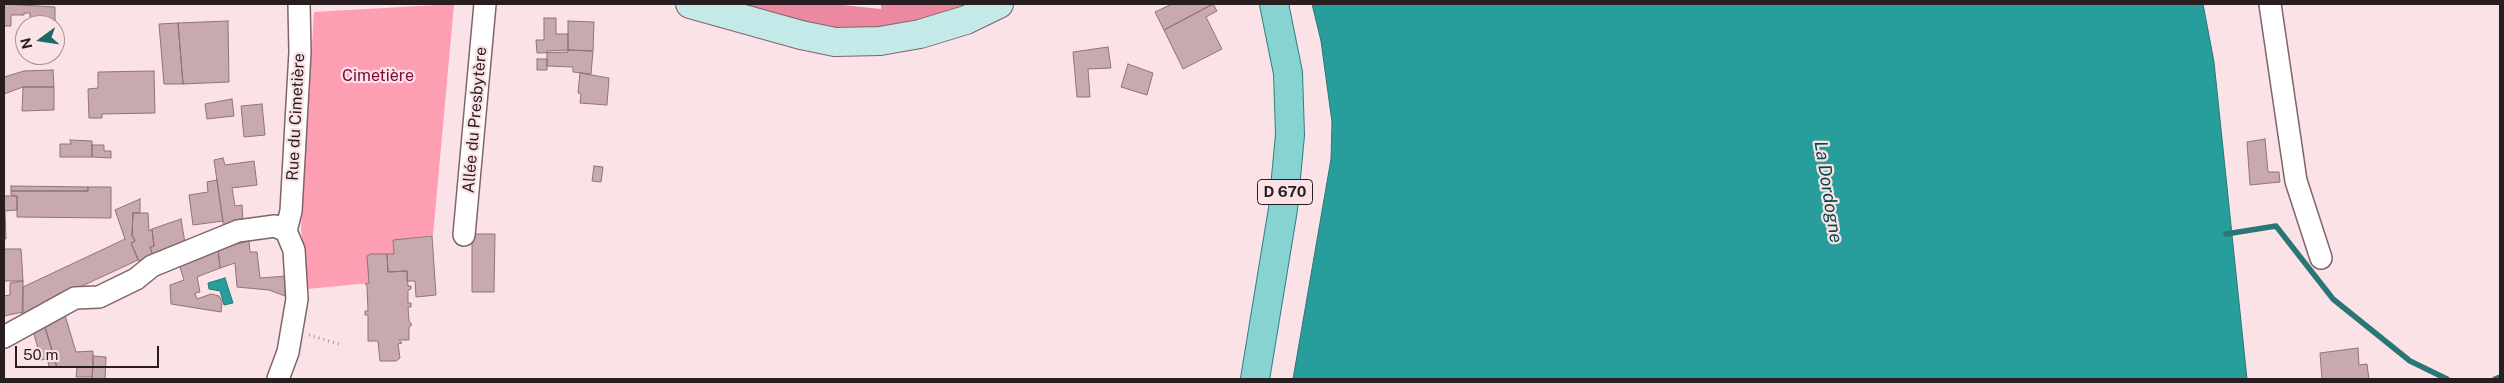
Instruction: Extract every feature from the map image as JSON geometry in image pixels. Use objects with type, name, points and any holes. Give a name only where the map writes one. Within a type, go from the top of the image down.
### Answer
[{"type":"main road","name":"D 670","points":[[1255,379],[1284,209],[1290,135],[1288,73],[1274,4]]},
{"type":"street","name":"Rue du Cimetière","points":[[286,230],[291,201],[300,52],[299,4]]},
{"type":"street","name":"Allée du Presbytère","points":[[464,235],[485,4]]},
{"type":"street","points":[[690,4],[801,35],[835,42],[880,40],[920,34],[966,20],[999,4]]},
{"type":"street","points":[[2270,4],[2296,181],[2321,258]]},
{"type":"street","points":[[4,337],[74,298],[99,297],[136,279],[152,266],[238,231],[274,226],[286,230],[294,250],[297,299],[288,352],[278,379]]},
{"type":"path","points":[[292,330],[342,344]]},
{"type":"green space","name":"Cimetière","points":[[454,4],[433,235],[393,240],[394,254],[369,283],[307,289],[301,229],[314,12]]},
{"type":"shaded area","points":[[748,4],[833,4],[881,9],[881,4],[983,4],[881,32],[821,29],[748,10]]},
{"type":"water","name":"La Dordogne","points":[[1312,4],[2203,4],[2214,62],[2247,379],[1293,379],[1331,159],[1332,122],[1321,41]]},
{"type":"water","points":[[225,278],[233,303],[224,305],[220,291],[209,289],[208,283]]},
{"type":"building","points":[[4,4],[55,7],[55,15],[30,15],[30,13],[24,13],[24,15],[11,15],[11,26],[4,26]]},
{"type":"building","points":[[1172,4],[1213,4],[1164,30],[1155,12]]},
{"type":"building","points":[[1213,4],[1217,11],[1206,17],[1222,49],[1183,69],[1164,30]]},
{"type":"building","points":[[544,18],[556,18],[556,34],[568,34],[568,52],[537,53],[536,40],[544,40]]},
{"type":"building","points":[[228,21],[229,82],[183,84],[178,23]]},
{"type":"building","points":[[568,21],[594,22],[593,51],[568,50]]},
{"type":"building","points":[[178,23],[183,84],[164,84],[159,24]]},
{"type":"building","points":[[1108,47],[1111,68],[1088,69],[1090,97],[1077,97],[1073,52]]},
{"type":"building","points":[[547,51],[593,51],[591,74],[573,72],[573,67],[547,66]]},
{"type":"building","points":[[537,59],[547,59],[547,70],[537,70]]},
{"type":"building","points":[[1128,64],[1153,73],[1147,95],[1121,87]]},
{"type":"building","points":[[53,70],[54,87],[23,87],[4,94],[4,77],[24,71]]},
{"type":"building","points":[[154,71],[155,113],[102,114],[102,118],[89,118],[88,89],[98,88],[98,72]]},
{"type":"building","points":[[580,73],[609,78],[607,105],[580,103],[581,94],[578,93]]},
{"type":"building","points":[[23,87],[54,87],[54,110],[22,111]]},
{"type":"building","points":[[232,99],[234,116],[207,119],[205,104]]},
{"type":"building","points":[[262,104],[265,135],[244,137],[241,106]]},
{"type":"building","points":[[2265,139],[2268,172],[2279,172],[2280,182],[2250,185],[2247,142]]},
{"type":"building","points":[[70,140],[92,141],[92,157],[60,157],[60,144],[71,144]]},
{"type":"building","points":[[92,145],[104,145],[104,151],[111,151],[111,158],[92,157]]},
{"type":"building","points":[[223,158],[225,165],[254,161],[257,185],[232,188],[235,206],[242,205],[243,221],[224,229],[214,160]]},
{"type":"building","points":[[594,166],[603,167],[601,182],[592,181]]},
{"type":"building","points":[[217,180],[223,221],[193,225],[189,195],[208,192],[207,182]]},
{"type":"building","points":[[11,186],[88,187],[88,191],[11,191]]},
{"type":"building","points":[[88,187],[111,187],[111,218],[17,217],[17,196],[11,195],[11,191],[88,191]]},
{"type":"building","points":[[4,196],[17,196],[17,210],[4,211]]},
{"type":"building","points":[[140,199],[140,213],[133,213],[132,235],[135,241],[131,243],[138,260],[22,314],[23,287],[125,239],[115,210]]},
{"type":"building","points":[[5,211],[6,239],[4,239]]},
{"type":"building","points":[[133,213],[148,213],[149,231],[152,229],[154,246],[150,247],[153,256],[139,261],[131,243],[135,241],[132,235]]},
{"type":"building","points":[[181,219],[185,243],[153,256],[150,247],[154,246],[152,229]]},
{"type":"building","points":[[472,234],[495,234],[494,292],[472,292]]},
{"type":"building","points":[[432,236],[436,295],[416,297],[415,281],[407,281],[407,271],[388,272],[387,254],[394,254],[393,240]]},
{"type":"building","points":[[249,241],[250,252],[257,252],[260,278],[287,276],[285,296],[269,290],[237,287],[235,263],[220,268],[218,249]]},
{"type":"building","points":[[4,249],[21,249],[23,281],[4,281]]},
{"type":"building","points":[[218,249],[220,268],[197,277],[200,292],[195,293],[197,299],[211,294],[219,296],[222,301],[221,312],[171,304],[170,285],[184,280],[179,264]]},
{"type":"building","points":[[371,254],[387,254],[388,272],[407,271],[408,286],[411,286],[411,289],[408,290],[408,303],[411,303],[411,307],[408,307],[409,321],[412,325],[409,327],[409,340],[399,340],[402,343],[398,344],[400,358],[396,361],[380,361],[378,341],[368,341],[368,315],[365,315],[365,311],[368,311],[367,286],[365,284],[369,283],[367,256]]},
{"type":"building","points":[[23,281],[23,312],[4,316],[4,296],[10,295],[10,283]]},
{"type":"building","points":[[65,315],[76,352],[93,351],[93,367],[57,367],[44,324]]},
{"type":"building","points":[[44,324],[54,357],[41,360],[33,330]]},
{"type":"building","points":[[2358,348],[2359,365],[2367,364],[2369,379],[2322,379],[2320,353]]},
{"type":"building","points":[[93,356],[106,357],[105,379],[92,379]]},
{"type":"building","points":[[54,360],[57,367],[49,367],[48,362]]},
{"type":"building","points":[[77,367],[93,367],[92,377],[76,377]]},
{"type":"waterway","points":[[2226,234],[2276,226],[2333,299],[2410,361],[2447,379]]},
{"type":"waterway","points":[[2495,379],[2500,377]]}]
